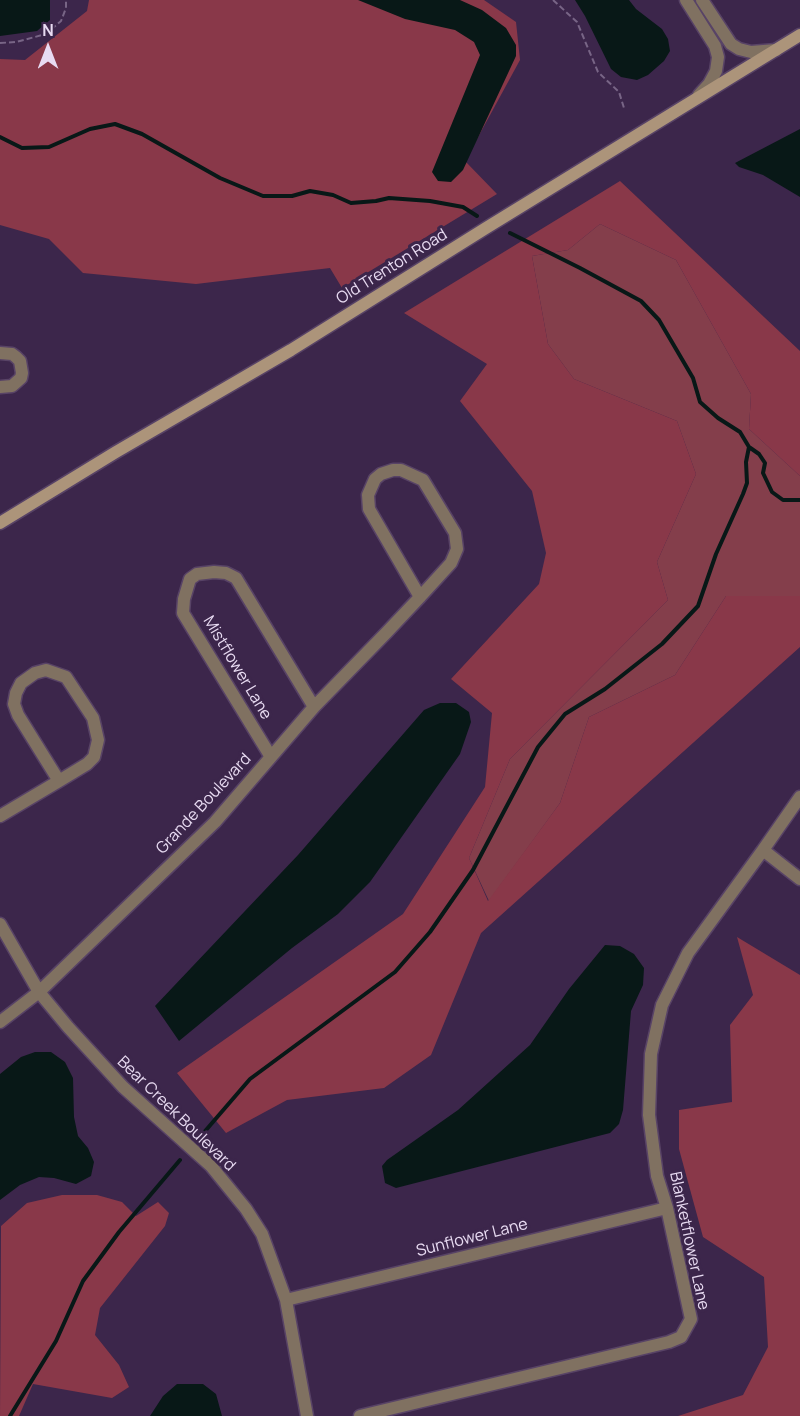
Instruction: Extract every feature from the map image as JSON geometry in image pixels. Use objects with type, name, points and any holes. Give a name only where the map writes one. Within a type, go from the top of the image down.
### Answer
[{"type":"main road","name":"Old Trenton Road","points":[[0,523],[291,350],[800,35]]},
{"type":"street","points":[[686,0],[715,46],[718,57],[716,70],[709,84],[694,100]]},
{"type":"street","points":[[702,0],[731,44],[751,52],[776,50]]},
{"type":"street","points":[[0,353],[6,352],[16,357],[20,361],[22,373],[21,378],[12,386],[0,387]]},
{"type":"street","name":"Grande Boulevard","points":[[0,1022],[39,992],[215,822],[314,707],[420,597],[451,563],[457,549],[457,539],[423,480],[401,470],[393,470],[381,474],[370,487],[369,509],[420,597]]},
{"type":"street","name":"Mistflower Lane","points":[[271,757],[183,613],[184,599],[190,579],[197,574],[214,572],[226,573],[236,578],[314,707]]},
{"type":"street","points":[[0,816],[59,781],[87,764],[94,757],[97,747],[93,718],[66,677],[46,670],[35,673],[21,683],[14,704],[18,715],[59,781]]},
{"type":"street","name":"Blanketflower Lane","points":[[360,1416],[669,1342],[681,1337],[691,1319],[667,1208],[657,1176],[649,1115],[651,1054],[662,1005],[688,953],[800,798]]},
{"type":"street","points":[[763,850],[800,879]]},
{"type":"street","name":"Bear Creek Boulevard","points":[[0,924],[39,992],[116,1080],[211,1166],[246,1209],[261,1234],[285,1300],[307,1416]]},
{"type":"street","name":"Sunflower Lane","points":[[285,1300],[667,1208]]},
{"type":"path","points":[[0,43],[16,42],[46,34],[61,21],[66,8],[66,0]]},
{"type":"path","points":[[553,0],[577,22],[598,72],[619,92],[624,108]]},
{"type":"shaded area","points":[[0,0],[50,0],[50,20],[37,31],[0,36]]},
{"type":"shaded area","points":[[89,0],[484,0],[516,22],[520,60],[465,161],[497,194],[342,288],[330,268],[196,284],[83,273],[49,239],[0,225],[0,59],[25,60],[87,11]]},
{"type":"shaded area","points":[[358,0],[460,0],[482,10],[506,28],[516,45],[516,56],[463,170],[451,182],[438,181],[432,172],[480,55],[474,42],[455,30],[405,19]]},
{"type":"shaded area","points":[[575,0],[629,0],[636,9],[662,29],[668,39],[670,51],[664,61],[648,75],[637,80],[621,77],[611,69]]},
{"type":"shaded area","points":[[800,129],[800,197],[763,175],[739,167],[735,163]]},
{"type":"shaded area","points":[[620,181],[800,351],[800,476],[749,429],[751,394],[676,260],[600,224],[568,250],[532,256],[548,344],[574,379],[677,421],[696,474],[657,562],[668,600],[510,759],[469,858],[488,901],[560,803],[589,717],[675,675],[726,596],[800,596],[800,647],[481,933],[431,1055],[384,1088],[287,1100],[226,1133],[177,1073],[403,914],[485,787],[492,713],[451,679],[539,584],[546,553],[532,491],[460,401],[487,364],[404,313]]},
{"type":"shaded area","points":[[600,224],[676,260],[751,394],[749,429],[800,476],[800,596],[726,596],[675,675],[589,717],[560,803],[489,901],[469,858],[510,759],[668,600],[657,562],[696,474],[677,421],[574,379],[548,344],[532,256],[568,250]]},
{"type":"shaded area","points":[[440,703],[456,703],[469,712],[471,722],[460,754],[370,882],[338,914],[292,948],[179,1041],[155,1006],[298,855],[424,710]]},
{"type":"shaded area","points":[[737,937],[800,975],[800,1416],[678,1416],[743,1395],[768,1347],[764,1277],[703,1237],[679,1149],[679,1110],[732,1102],[730,1025],[753,995]]},
{"type":"shaded area","points":[[605,945],[620,946],[634,954],[644,968],[643,985],[631,1011],[623,1110],[619,1124],[610,1133],[396,1188],[385,1183],[382,1166],[387,1160],[458,1110],[530,1045],[569,989]]},
{"type":"shaded area","points":[[35,1052],[51,1052],[65,1062],[73,1078],[74,1117],[78,1136],[88,1148],[94,1162],[91,1176],[76,1184],[54,1178],[39,1177],[20,1185],[0,1200],[0,1074],[21,1057]]},
{"type":"shaded area","points":[[62,1195],[97,1195],[122,1202],[136,1216],[158,1202],[169,1213],[165,1226],[100,1308],[95,1335],[119,1365],[129,1387],[112,1398],[33,1384],[19,1416],[0,1416],[1,1226],[27,1203]]},
{"type":"shaded area","points":[[177,1384],[203,1384],[216,1394],[222,1416],[150,1416],[163,1396]]},
{"type":"waterway","points":[[0,137],[22,148],[49,147],[90,129],[115,124],[142,134],[220,178],[263,196],[292,196],[310,191],[333,195],[351,203],[389,198],[430,201],[463,207],[477,216]]},
{"type":"waterway","points":[[510,233],[641,301],[659,320],[693,378],[700,402],[718,418],[740,432],[749,447],[759,454],[765,463],[763,473],[772,492],[783,500],[800,500]]},
{"type":"waterway","points":[[200,1137],[250,1079],[395,972],[430,932],[473,870],[538,747],[565,714],[605,689],[662,644],[698,606],[716,554],[747,483],[746,462],[749,447]]},
{"type":"waterway","points":[[10,1416],[56,1341],[83,1281],[119,1232],[180,1160]]}]
